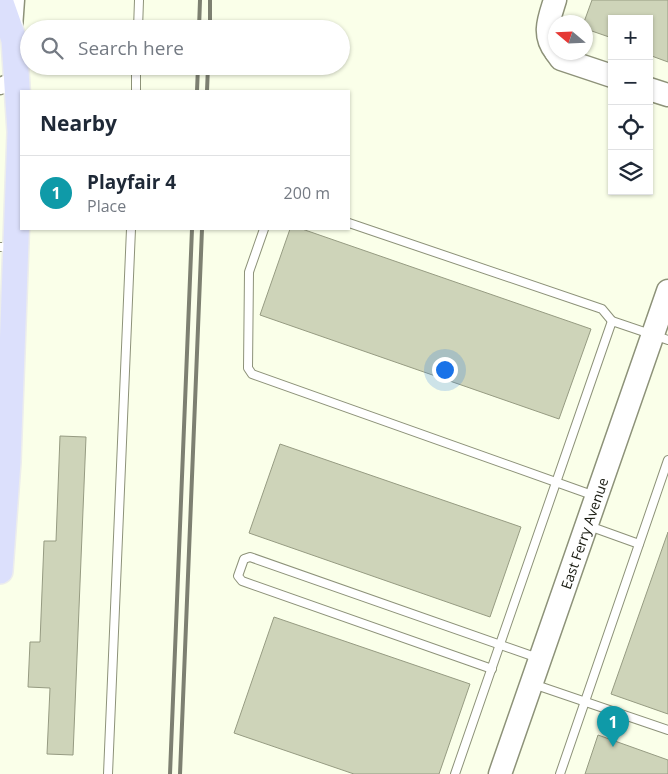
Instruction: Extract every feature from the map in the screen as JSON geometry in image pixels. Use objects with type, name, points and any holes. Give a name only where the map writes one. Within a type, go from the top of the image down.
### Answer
[{"type":"main road","points":[[0,0],[14,40],[8,83],[20,132],[8,247],[0,571]]},
{"type":"street","points":[[14,40],[16,0]]},
{"type":"street","points":[[551,15],[556,0]]},
{"type":"street","points":[[564,60],[608,75]]},
{"type":"street","points":[[653,90],[668,95]]},
{"type":"street","name":"East Ferry Avenue","points":[[500,774],[596,496],[660,338],[668,291]]},
{"type":"lane","points":[[138,20],[139,0]]},
{"type":"lane","points":[[136,75],[136,90]]},
{"type":"lane","points":[[350,222],[602,310],[612,321],[660,338]]},
{"type":"lane","points":[[108,774],[131,230]]},
{"type":"lane","points":[[264,230],[249,272],[248,368],[252,374],[596,496]]},
{"type":"lane","points":[[455,774],[612,321]]},
{"type":"lane","points":[[560,774],[668,460]]},
{"type":"lane","points":[[586,525],[639,544]]},
{"type":"lane","points":[[492,669],[242,582],[238,576],[244,559],[250,557],[540,659]]},
{"type":"lane","points":[[532,683],[668,730]]},
{"type":"building","points":[[592,0],[668,0],[668,62],[653,56],[653,15],[608,15],[608,37],[593,31],[593,15],[587,15]]},
{"type":"building","points":[[290,230],[305,230],[591,329],[559,419],[260,315]]},
{"type":"building","points":[[60,436],[86,437],[73,755],[47,754],[50,688],[28,687],[30,642],[40,642],[44,541],[56,541]]},
{"type":"building","points":[[280,444],[521,527],[490,617],[249,533]]},
{"type":"building","points":[[668,532],[668,714],[611,694]]},
{"type":"building","points":[[274,617],[470,684],[439,774],[354,774],[234,733]]},
{"type":"building","points":[[598,735],[668,760],[668,774],[585,774]]},
{"type":"railway","points":[[199,20],[200,0]]},
{"type":"railway","points":[[210,0],[210,20]]},
{"type":"railway","points":[[197,90],[198,75]]},
{"type":"railway","points":[[207,90],[208,75]]},
{"type":"railway","points":[[170,774],[192,230]]},
{"type":"railway","points":[[180,774],[202,230]]},
{"type":"place","name":"Playfair 4","points":[[613,747]]}]
